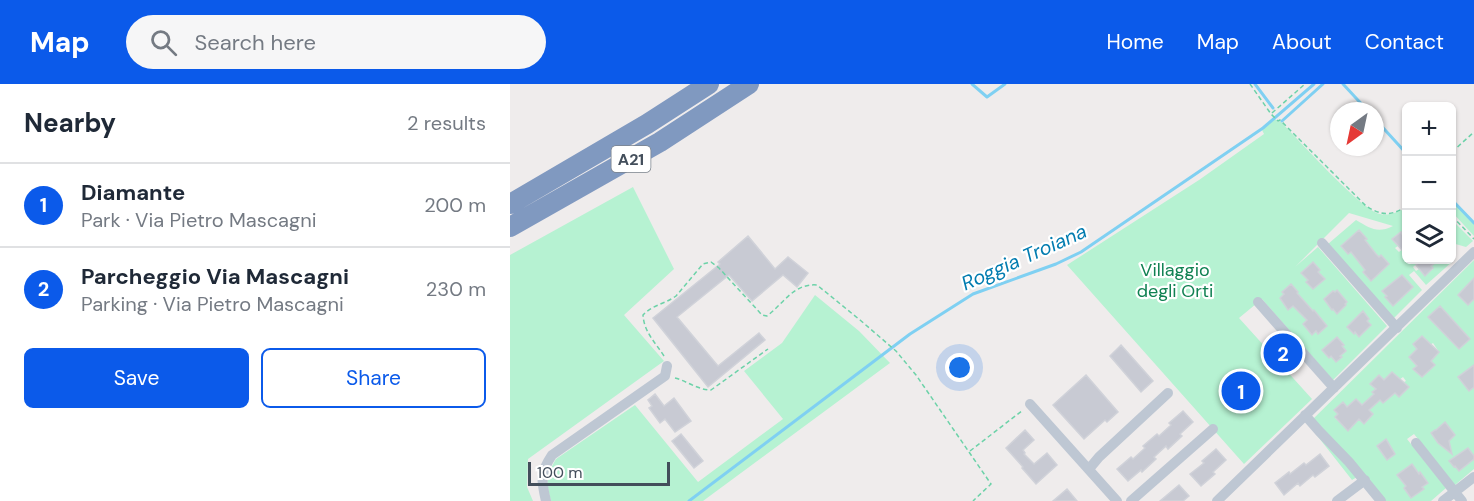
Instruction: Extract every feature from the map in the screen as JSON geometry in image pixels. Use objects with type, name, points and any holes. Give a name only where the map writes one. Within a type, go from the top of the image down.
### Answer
[{"type":"highway","name":"A21","points":[[510,204],[647,124],[709,84]]},
{"type":"highway","name":"A21","points":[[510,227],[660,142],[749,84]]},
{"type":"street","points":[[1322,243],[1396,328]]},
{"type":"street","points":[[1218,501],[1474,252]]},
{"type":"street","points":[[1258,302],[1334,388]]},
{"type":"street","points":[[546,501],[541,477],[544,466],[552,455],[666,371]]},
{"type":"street","points":[[1089,469],[1168,393]]},
{"type":"street","points":[[1030,404],[1117,501]]},
{"type":"street","points":[[1305,415],[1365,480],[1381,501]]},
{"type":"street","points":[[1131,501],[1213,429]]},
{"type":"street","points":[[1416,443],[1458,497]]},
{"type":"street","points":[[1443,501],[1458,497],[1474,477]]},
{"type":"street","points":[[1337,501],[1365,480]]},
{"type":"path","points":[[1250,84],[1271,114],[1278,121],[1280,120],[1366,206],[1378,213],[1390,214],[1402,209]]},
{"type":"path","points":[[1271,114],[1305,84]]},
{"type":"path","points":[[1456,148],[1474,132]]},
{"type":"path","points":[[1456,220],[1474,239]]},
{"type":"path","points":[[768,349],[711,390],[705,390],[666,371],[666,358],[648,334],[643,315],[653,306],[676,296],[695,272],[708,262],[719,268],[762,315],[767,316],[778,308],[801,286],[817,285],[895,350],[916,375],[991,484],[973,501]]},
{"type":"path","points":[[969,451],[1030,404]]},
{"type":"green space","name":"Villaggio degli Orti","points":[[1275,119],[1280,121],[1344,187],[1371,210],[1387,214],[1402,210],[1402,234],[1400,232],[1392,239],[1398,246],[1395,248],[1399,252],[1402,250],[1402,264],[1417,264],[1413,267],[1416,271],[1419,269],[1425,275],[1433,269],[1431,266],[1434,264],[1450,264],[1426,285],[1414,271],[1409,275],[1422,290],[1393,319],[1328,244],[1356,220],[1378,230],[1393,226],[1349,213],[1295,267],[1318,247],[1387,326],[1333,380],[1262,299],[1239,318],[1312,399],[1244,464],[1067,265],[1199,180],[1264,134],[1262,130]]},
{"type":"green space","points":[[633,187],[674,269],[624,315],[664,361],[528,459],[527,487],[533,501],[510,501],[510,255]]},
{"type":"green space","points":[[1456,204],[1474,224],[1474,236],[1456,216]]},
{"type":"green space","points":[[1456,224],[1473,241],[1466,247],[1456,244]]},
{"type":"green space","points":[[1474,260],[1474,469],[1455,485],[1414,434],[1407,439],[1446,488],[1431,501],[1383,501],[1362,474],[1352,480],[1308,424]],"holes":[[[1422,336],[1430,345],[1433,343],[1439,352],[1431,361],[1434,365],[1422,377],[1414,369],[1417,366],[1409,357],[1417,349],[1413,344]],[[1392,372],[1399,380],[1403,377],[1409,387],[1395,393],[1383,403],[1373,392],[1376,389],[1371,384],[1384,380]],[[1356,399],[1373,414],[1364,424],[1359,419],[1348,430],[1335,418],[1338,414],[1335,410],[1343,403],[1347,407]]]},
{"type":"green space","points":[[815,295],[859,331],[890,363],[703,501],[551,501],[547,479],[556,459],[635,405],[698,482],[783,419],[744,371],[782,343]]},
{"type":"building","points":[[1359,230],[1376,254],[1379,257],[1381,255],[1389,264],[1371,281],[1351,252],[1348,254],[1341,246]]},
{"type":"building","points":[[1401,232],[1402,234],[1402,250],[1392,239]]},
{"type":"building","points":[[748,236],[775,269],[788,257],[808,273],[797,287],[783,275],[752,301],[729,275],[677,317],[718,366],[759,333],[765,340],[708,387],[653,318],[720,264],[718,262]]},
{"type":"building","points":[[1313,262],[1325,279],[1313,289],[1301,273]]},
{"type":"building","points":[[1434,264],[1431,266],[1433,268],[1425,276],[1416,265]]},
{"type":"building","points":[[1402,275],[1413,287],[1393,306],[1382,291]]},
{"type":"building","points":[[1474,278],[1474,299],[1468,305],[1458,295]]},
{"type":"building","points":[[1291,284],[1327,326],[1318,334],[1316,331],[1312,335],[1303,324],[1307,320],[1293,306],[1288,310],[1280,298],[1284,294],[1282,292]]},
{"type":"building","points":[[1337,290],[1347,302],[1337,314],[1324,299]]},
{"type":"building","points":[[1440,306],[1470,339],[1459,349],[1428,317]]},
{"type":"building","points":[[1363,311],[1371,325],[1359,337],[1347,327]]},
{"type":"building","points":[[1422,336],[1439,352],[1431,361],[1435,365],[1422,377],[1413,369],[1417,366],[1409,357],[1417,349],[1413,344]]},
{"type":"building","points":[[1337,337],[1346,351],[1336,362],[1322,350]]},
{"type":"building","points":[[1121,345],[1153,381],[1141,392],[1110,356]]},
{"type":"building","points":[[1474,365],[1474,387],[1469,391],[1458,377]]},
{"type":"building","points":[[1392,372],[1409,387],[1399,397],[1395,393],[1383,403],[1380,400],[1369,410],[1373,414],[1364,424],[1359,419],[1348,431],[1335,417],[1338,414],[1334,410],[1343,402],[1347,407],[1356,399],[1362,405],[1376,389],[1370,384],[1379,375],[1384,380]]},
{"type":"building","points":[[1086,375],[1118,412],[1107,422],[1105,420],[1084,439],[1053,405]]},
{"type":"building","points":[[655,394],[664,406],[674,398],[691,421],[675,432],[665,419],[660,423],[649,408],[652,406],[648,400]]},
{"type":"building","points":[[1183,411],[1193,422],[1180,434],[1182,436],[1168,449],[1166,446],[1142,472],[1141,470],[1128,481],[1117,469],[1131,457],[1133,459],[1145,448],[1143,446],[1157,434],[1159,436]]},
{"type":"building","points":[[1445,422],[1455,435],[1449,441],[1452,454],[1438,443],[1431,433]]},
{"type":"building","points":[[1025,430],[1034,440],[1023,450],[1024,454],[1034,464],[1047,453],[1057,465],[1036,484],[1006,448]]},
{"type":"building","points":[[681,434],[703,461],[694,468],[672,441]]},
{"type":"building","points":[[1386,439],[1395,454],[1387,460],[1377,446]]},
{"type":"building","points":[[1468,448],[1474,459],[1459,471],[1449,461]]},
{"type":"building","points":[[1216,449],[1226,460],[1201,486],[1190,474]]},
{"type":"building","points":[[1320,454],[1329,466],[1300,486],[1298,483],[1284,495],[1275,483]]},
{"type":"building","points":[[1412,464],[1428,483],[1422,487],[1424,489],[1411,498],[1404,488],[1406,486],[1397,475]]},
{"type":"building","points":[[1179,485],[1189,496],[1183,501],[1160,501]]},
{"type":"building","points":[[1067,489],[1077,501],[1053,501]]},
{"type":"waterway","points":[[972,84],[987,97],[1005,84]]},
{"type":"waterway","points":[[1255,84],[1273,108]]},
{"type":"waterway","name":"Roggia Troiana","points":[[689,501],[910,334],[973,294],[1056,264],[1081,252],[1263,128],[1314,84]]},
{"type":"waterway","points":[[1282,121],[1323,84]]},
{"type":"waterway","points":[[1343,84],[1360,102]]},
{"type":"waterway","points":[[1384,129],[1402,149]]},
{"type":"waterway","points":[[1456,204],[1474,223]]},
{"type":"place","name":"Parcheggio Via Mascagni","points":[[1283,353]]},
{"type":"place","name":"Diamante","points":[[1241,391]]}]
